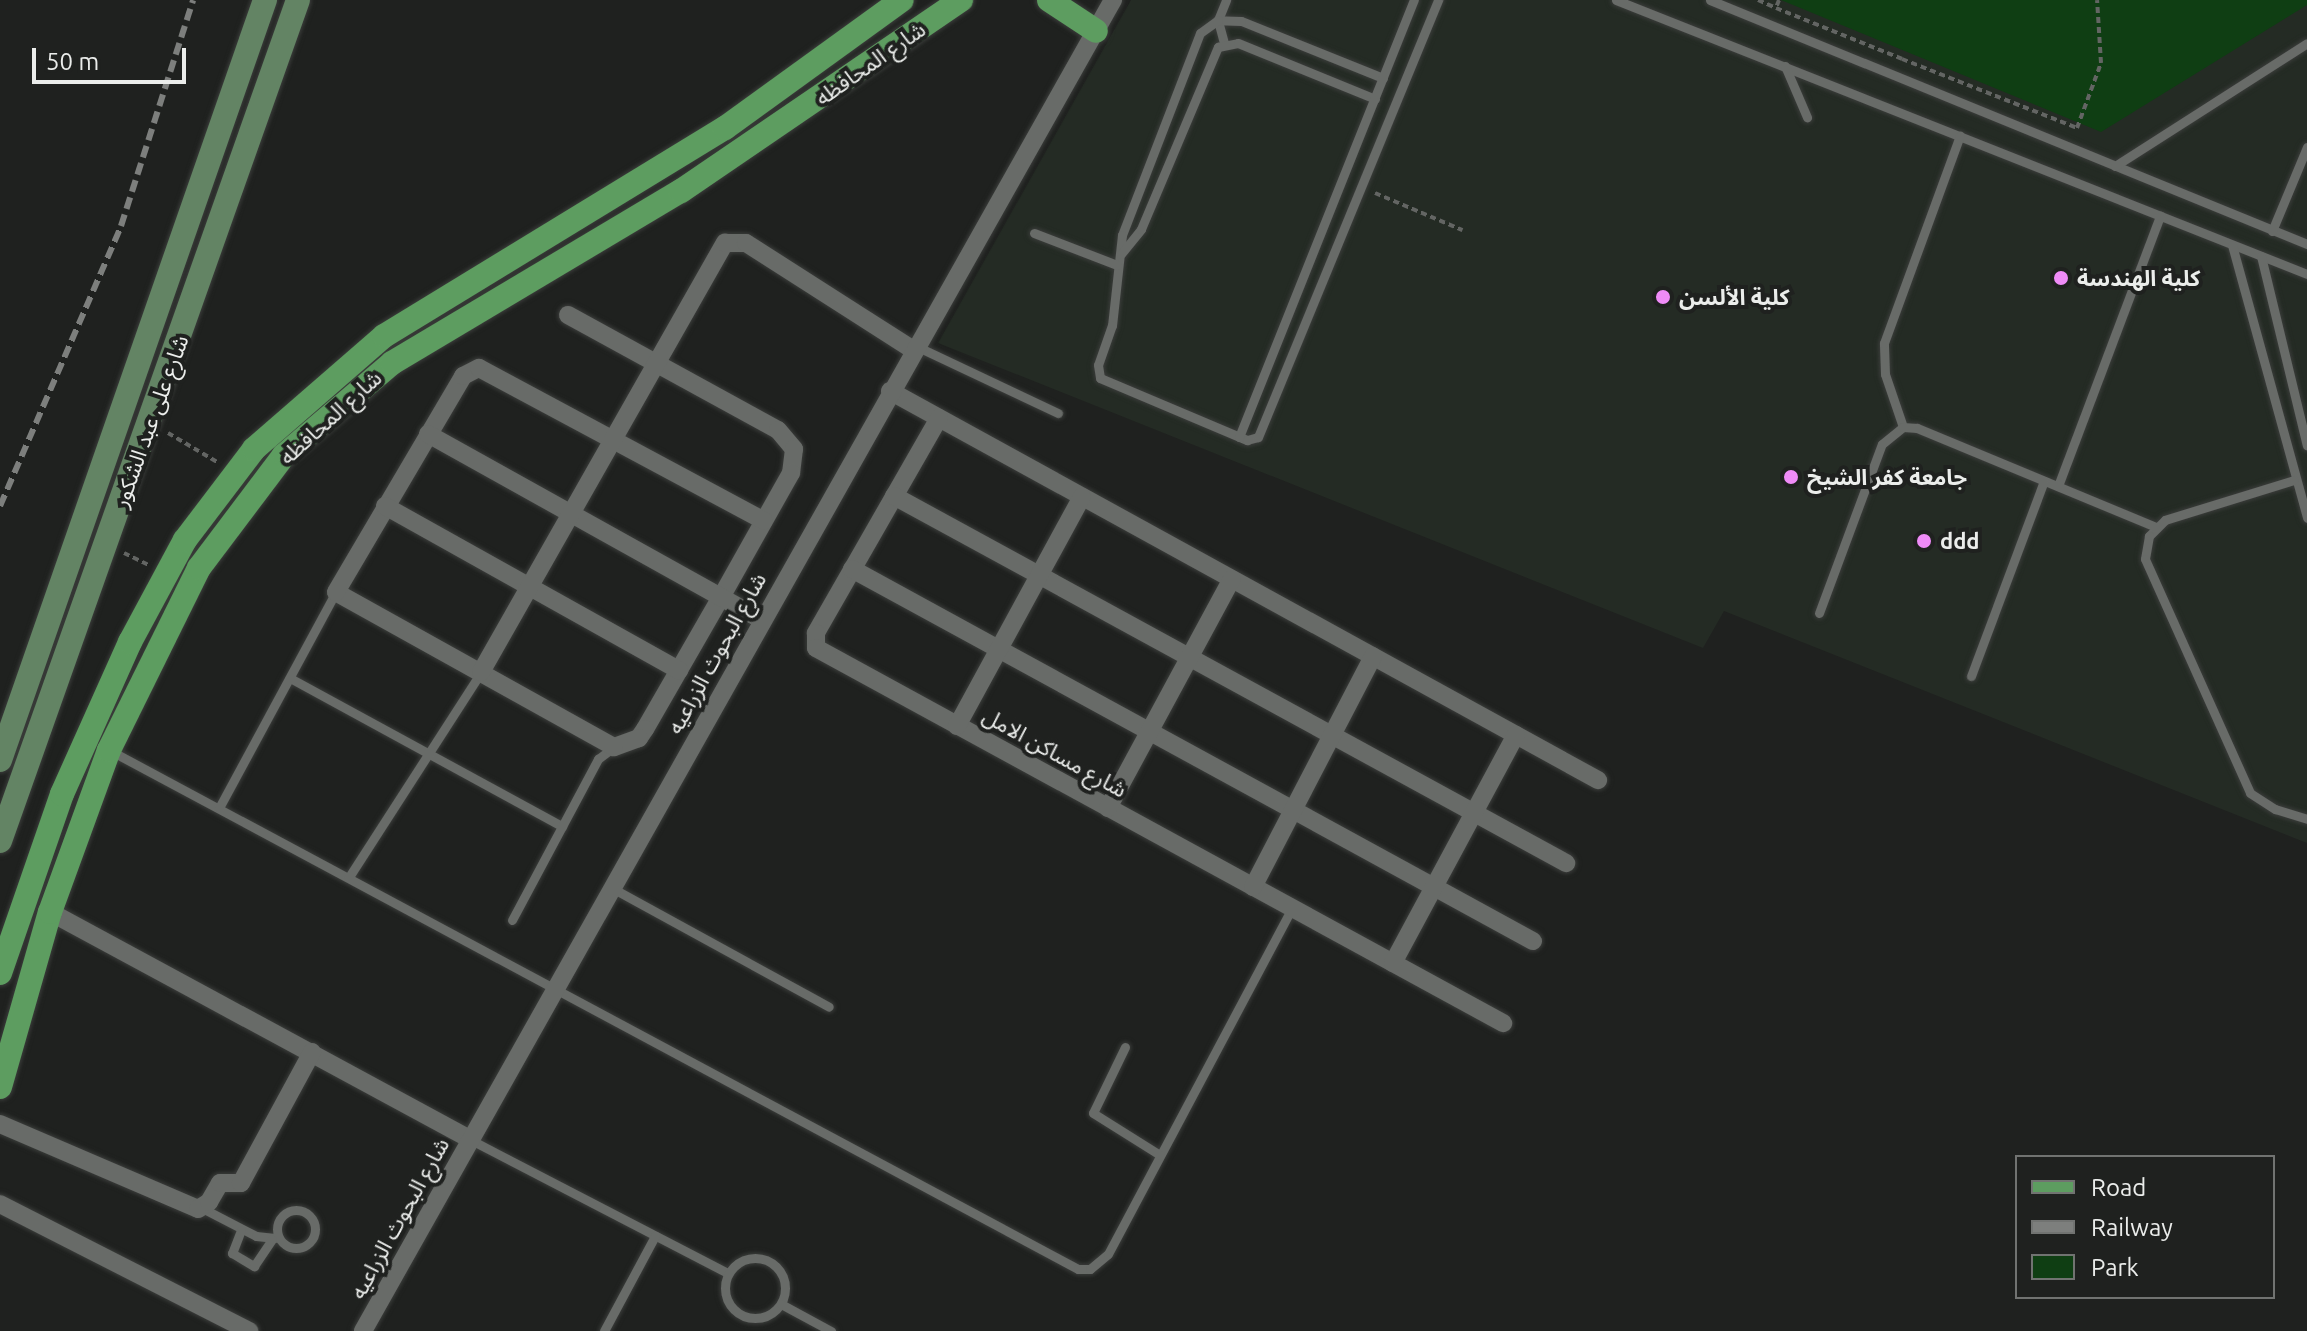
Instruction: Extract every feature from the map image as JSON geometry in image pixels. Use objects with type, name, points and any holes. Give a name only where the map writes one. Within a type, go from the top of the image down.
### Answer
[{"type":"main road","name":"شارع على عبد الشكور","points":[[0,760],[265,0]]},
{"type":"main road","name":"شارع على عبد الشكور","points":[[0,841],[298,0]]},
{"type":"main road","name":"شارع المحافظه","points":[[0,973],[62,794],[165,573],[235,472],[294,410],[384,336],[725,128],[902,0]]},
{"type":"main road","name":"شارع المحافظه","points":[[0,1087],[50,912],[109,750],[175,609],[207,555],[253,491],[318,422],[392,363],[681,191],[961,0]]},
{"type":"main road","points":[[1049,0],[1096,31]]},
{"type":"street","name":"شارع البحوث الزراعيه","points":[[363,1331],[1113,0]]},
{"type":"street","points":[[481,672],[718,251],[736,240],[915,348]]},
{"type":"street","points":[[568,315],[788,438],[795,461],[764,521],[639,738],[614,747],[336,592],[463,376],[479,368],[764,521]]},
{"type":"street","points":[[890,391],[1598,780]]},
{"type":"street","name":"شارع مساكن الامل","points":[[939,418],[816,633],[816,648],[1503,1023]]},
{"type":"street","points":[[428,434],[762,620]]},
{"type":"street","points":[[894,496],[1566,863]]},
{"type":"street","points":[[957,726],[1082,497]]},
{"type":"street","points":[[385,506],[679,670]]},
{"type":"street","points":[[852,569],[1533,941]]},
{"type":"street","points":[[1108,808],[1232,579]]},
{"type":"street","points":[[1253,887],[1373,656]]},
{"type":"street","points":[[1393,963],[1516,735]]},
{"type":"street","points":[[50,912],[471,1140]]},
{"type":"street","points":[[0,1124],[189,1207],[202,1208],[220,1183],[241,1183],[312,1052]]},
{"type":"street","points":[[0,1204],[249,1331]]},
{"type":"lane","points":[[1226,0],[1218,20],[1195,43],[1126,224],[1117,265],[1112,325],[1098,365],[1100,378],[1239,437],[1253,440],[1262,431],[1438,0]]},
{"type":"lane","points":[[1239,437],[1414,0]]},
{"type":"lane","points":[[1616,0],[2307,274]]},
{"type":"lane","points":[[1710,0],[2307,244]]},
{"type":"lane","points":[[1218,20],[1224,43]]},
{"type":"lane","points":[[1218,20],[1241,21],[1383,78]]},
{"type":"lane","points":[[1121,254],[1141,229],[1214,53],[1224,43],[1238,43],[1375,99]]},
{"type":"lane","points":[[2115,166],[2307,43]]},
{"type":"lane","points":[[1785,66],[1807,117]]},
{"type":"lane","points":[[1903,427],[1885,374],[1884,343],[1960,135]]},
{"type":"lane","points":[[2272,231],[2307,147]]},
{"type":"lane","points":[[2058,486],[2160,216]]},
{"type":"lane","points":[[1034,233],[1117,265]]},
{"type":"lane","points":[[2232,245],[2294,480],[2307,518]]},
{"type":"lane","points":[[2261,256],[2307,446]]},
{"type":"lane","points":[[915,348],[1058,413]]},
{"type":"lane","points":[[1819,613],[1882,444],[1903,427],[1917,428],[2156,527]]},
{"type":"lane","points":[[2294,480],[2165,520],[2156,527],[2145,559],[2242,781],[2260,802],[2307,819]]},
{"type":"lane","points":[[1971,676],[2044,481]]},
{"type":"lane","points":[[219,808],[336,592]]},
{"type":"lane","points":[[349,877],[481,672]]},
{"type":"lane","points":[[290,678],[562,826]]},
{"type":"lane","points":[[512,920],[598,759],[614,747]]},
{"type":"lane","points":[[109,750],[1078,1269],[1090,1269],[1108,1254],[1292,908]]},
{"type":"lane","points":[[612,888],[829,1007]]},
{"type":"lane","points":[[1125,1047],[1093,1113],[1160,1155]]},
{"type":"lane","points":[[471,1140],[728,1273]]},
{"type":"lane","points":[[202,1208],[241,1230],[275,1238],[289,1247],[303,1247],[313,1238],[314,1224],[306,1213],[286,1213],[277,1224],[275,1238],[254,1266],[232,1253],[241,1230]]},
{"type":"lane","points":[[604,1331],[655,1236]]},
{"type":"lane","points":[[751,1258],[770,1262],[785,1285],[781,1304],[767,1316],[740,1315],[727,1301],[728,1273],[751,1258]]},
{"type":"lane","points":[[781,1304],[831,1331]]},
{"type":"path","points":[[1758,0],[2077,128],[2101,63],[2097,0]]},
{"type":"path","points":[[1776,8],[1779,0]]},
{"type":"path","points":[[1899,78],[1902,59]]},
{"type":"path","points":[[1362,187],[1462,230]]},
{"type":"path","points":[[150,422],[235,472]]},
{"type":"path","points":[[106,545],[165,573]]},
{"type":"shaded area","name":"جامعة كفر الشيخ","points":[[1131,0],[2307,0],[2307,843],[1724,611],[1703,648],[938,343]]},
{"type":"green space","points":[[1781,0],[2307,0],[2307,5],[2101,132]]},
{"type":"railway","points":[[0,506],[121,226],[193,0]]},
{"type":"place","name":"كلية الهندسة","points":[[2061,278]]},
{"type":"place","name":"كلية الألسن","points":[[1663,297]]},
{"type":"place","name":"جامعة كفر الشيخ","points":[[1791,477]]},
{"type":"place","name":"ddd","points":[[1924,541]]}]
